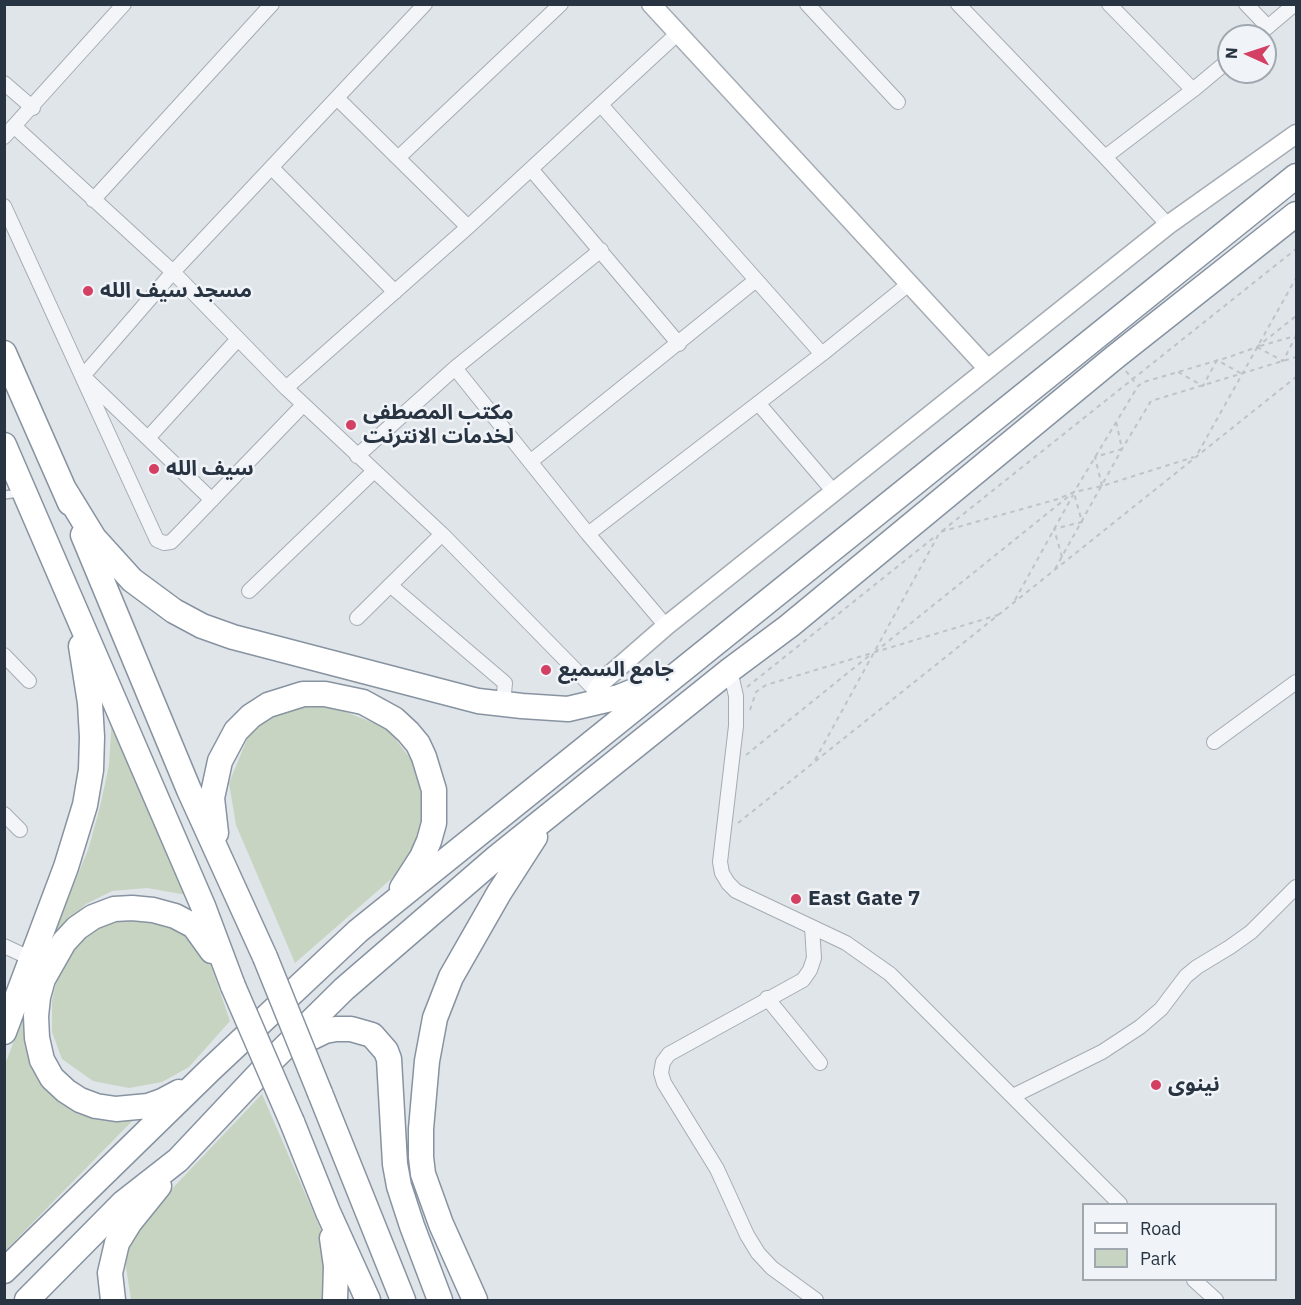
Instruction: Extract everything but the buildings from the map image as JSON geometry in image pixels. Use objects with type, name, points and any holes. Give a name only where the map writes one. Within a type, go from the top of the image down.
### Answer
[{"type":"highway","points":[[358,932],[1296,176]]},
{"type":"highway","points":[[113,1300],[110,1273],[117,1244],[130,1222],[178,1160],[274,1058],[344,989],[497,857],[729,670],[789,626],[1115,357],[1296,214]]},
{"type":"highway","points":[[4,353],[64,489],[189,790],[265,957],[403,1300]]},
{"type":"highway","points":[[4,445],[15,493],[62,580],[203,906],[231,980],[328,1212],[368,1300]]},
{"type":"highway","points":[[64,489],[94,538],[132,580],[174,611],[202,626],[264,646],[478,701],[568,709],[597,697],[652,685],[709,650]]},
{"type":"highway","points":[[4,1032],[76,837],[91,770],[92,737],[86,670],[79,636],[62,580]]},
{"type":"highway","points":[[4,1271],[210,1070],[398,892],[422,857],[429,841],[435,806],[430,773],[418,744],[394,719],[380,710],[344,697],[303,694],[268,705],[250,716],[236,731],[225,748],[215,778],[212,798],[213,819],[221,859]]},
{"type":"highway","points":[[476,1300],[441,1224],[423,1174],[421,1115],[430,1038],[451,977],[493,903],[527,847],[566,803]]},
{"type":"highway","points":[[210,1070],[175,1095],[148,1106],[116,1109],[96,1106],[80,1100],[52,1078],[42,1060],[36,1038],[38,997],[48,969],[64,942],[77,928],[93,917],[114,909],[153,909],[175,916],[194,926],[231,980]]},
{"type":"highway","points":[[274,1058],[325,1031],[336,1029],[364,1031],[372,1035],[382,1046],[389,1059],[395,1164],[399,1186],[440,1300]]},
{"type":"highway","points":[[27,1300],[123,1203],[178,1160]]},
{"type":"highway","points":[[328,1212],[336,1266],[335,1300]]},
{"type":"street","points":[[4,137],[33,108],[124,4]]},
{"type":"street","points":[[93,200],[272,4]]},
{"type":"street","points":[[83,376],[173,272],[425,4]]},
{"type":"street","points":[[398,158],[561,4]]},
{"type":"street","points":[[651,4],[988,369]]},
{"type":"street","points":[[807,4],[898,102]]},
{"type":"street","points":[[958,4],[1168,225]]},
{"type":"street","points":[[1109,4],[1193,90]]},
{"type":"street","points":[[1246,4],[1265,24]]},
{"type":"street","points":[[1272,24],[1295,4]]},
{"type":"street","points":[[285,388],[468,227],[677,34]]},
{"type":"street","points":[[1105,157],[1217,70]]},
{"type":"street","points":[[4,83],[33,108]]},
{"type":"street","points":[[337,98],[468,227]]},
{"type":"street","points":[[601,105],[822,354]]},
{"type":"street","points":[[15,127],[173,272],[285,388],[442,534],[597,697],[603,681],[666,626],[1168,225],[1296,134]]},
{"type":"street","points":[[272,168],[395,292]]},
{"type":"street","points":[[531,169],[602,250],[679,344]]},
{"type":"street","points":[[4,206],[158,540],[164,543],[171,542],[303,405]]},
{"type":"street","points":[[357,456],[455,368],[602,250]]},
{"type":"street","points":[[530,462],[756,280]]},
{"type":"street","points":[[588,534],[822,354],[910,283]]},
{"type":"street","points":[[148,438],[238,339]]},
{"type":"street","points":[[455,368],[588,534],[666,626]]},
{"type":"street","points":[[83,376],[212,500]]},
{"type":"street","points":[[758,403],[834,492]]},
{"type":"street","points":[[249,591],[373,472]]},
{"type":"street","points":[[357,618],[442,534]]},
{"type":"street","points":[[390,585],[505,683],[503,704]]},
{"type":"street","points":[[4,655],[29,681]]},
{"type":"street","points":[[729,670],[736,696],[736,726],[720,862],[722,873],[728,883],[736,891],[846,943],[890,974],[1119,1203]]},
{"type":"street","points":[[1214,742],[1294,688]]},
{"type":"street","points":[[4,813],[20,830]]},
{"type":"street","points":[[1013,1096],[1102,1052],[1140,1027],[1161,1009],[1191,972],[1251,932],[1296,887]]},
{"type":"street","points":[[812,927],[814,958],[810,970],[798,983],[669,1053],[663,1062],[661,1073],[664,1083],[717,1169],[747,1235],[758,1253],[772,1268],[816,1300]]},
{"type":"street","points":[[4,946],[32,959]]},
{"type":"street","points":[[767,998],[820,1063]]},
{"type":"street","points":[[1195,1281],[1216,1300]]},
{"type":"path","points":[[736,696],[1296,249]]},
{"type":"path","points":[[813,762],[940,532],[1196,457],[1296,278]]},
{"type":"path","points":[[1257,347],[1296,316]]},
{"type":"path","points":[[1014,602],[1074,492],[1138,386],[1296,336]]},
{"type":"path","points":[[1283,361],[1296,336]]},
{"type":"path","points":[[1257,347],[1283,361]]},
{"type":"path","points":[[1055,570],[1151,401],[1243,375],[1296,357]]},
{"type":"path","points":[[1217,360],[1243,375]]},
{"type":"path","points":[[1203,386],[1217,360]]},
{"type":"path","points":[[1178,372],[1203,386]]},
{"type":"path","points":[[735,826],[1296,377]]},
{"type":"path","points":[[1116,420],[1122,449]]},
{"type":"path","points":[[1095,457],[1122,449]]},
{"type":"path","points":[[1095,457],[1102,486]]},
{"type":"path","points":[[1074,492],[1082,522]]},
{"type":"path","points":[[745,746],[743,757],[1074,492]]},
{"type":"path","points":[[1054,529],[1082,522]]},
{"type":"path","points":[[1054,529],[1062,557]]},
{"type":"path","points":[[750,714],[756,692],[766,686],[998,615]]},
{"type":"green space","points":[[287,706],[330,706],[387,728],[419,770],[426,817],[405,867],[295,963],[236,825],[229,783],[250,732]]},
{"type":"green space","points":[[112,716],[187,895],[147,888],[112,891],[86,904],[53,935],[88,850],[100,807],[109,765]]},
{"type":"green space","points":[[112,914],[182,923],[209,960],[230,1021],[189,1067],[162,1082],[129,1088],[93,1081],[62,1059],[52,1032],[52,1000],[58,976],[90,926]]},
{"type":"green space","points":[[27,1008],[56,1085],[142,1111],[5,1251],[5,1064]]},
{"type":"green space","points":[[262,1094],[327,1244],[331,1274],[322,1300],[131,1300],[125,1261],[133,1230]]},
{"type":"place","name":"مسجد سيف الله","points":[[88,291]]},
{"type":"place","name":"مكتب المصطفى لخدمات الانترنت","points":[[351,425]]},
{"type":"place","name":"سيف الله","points":[[154,469]]},
{"type":"place","name":"جامع السميع","points":[[546,670]]},
{"type":"place","name":"East Gate 7","points":[[796,899]]},
{"type":"place","name":"نينوى","points":[[1156,1085]]}]
